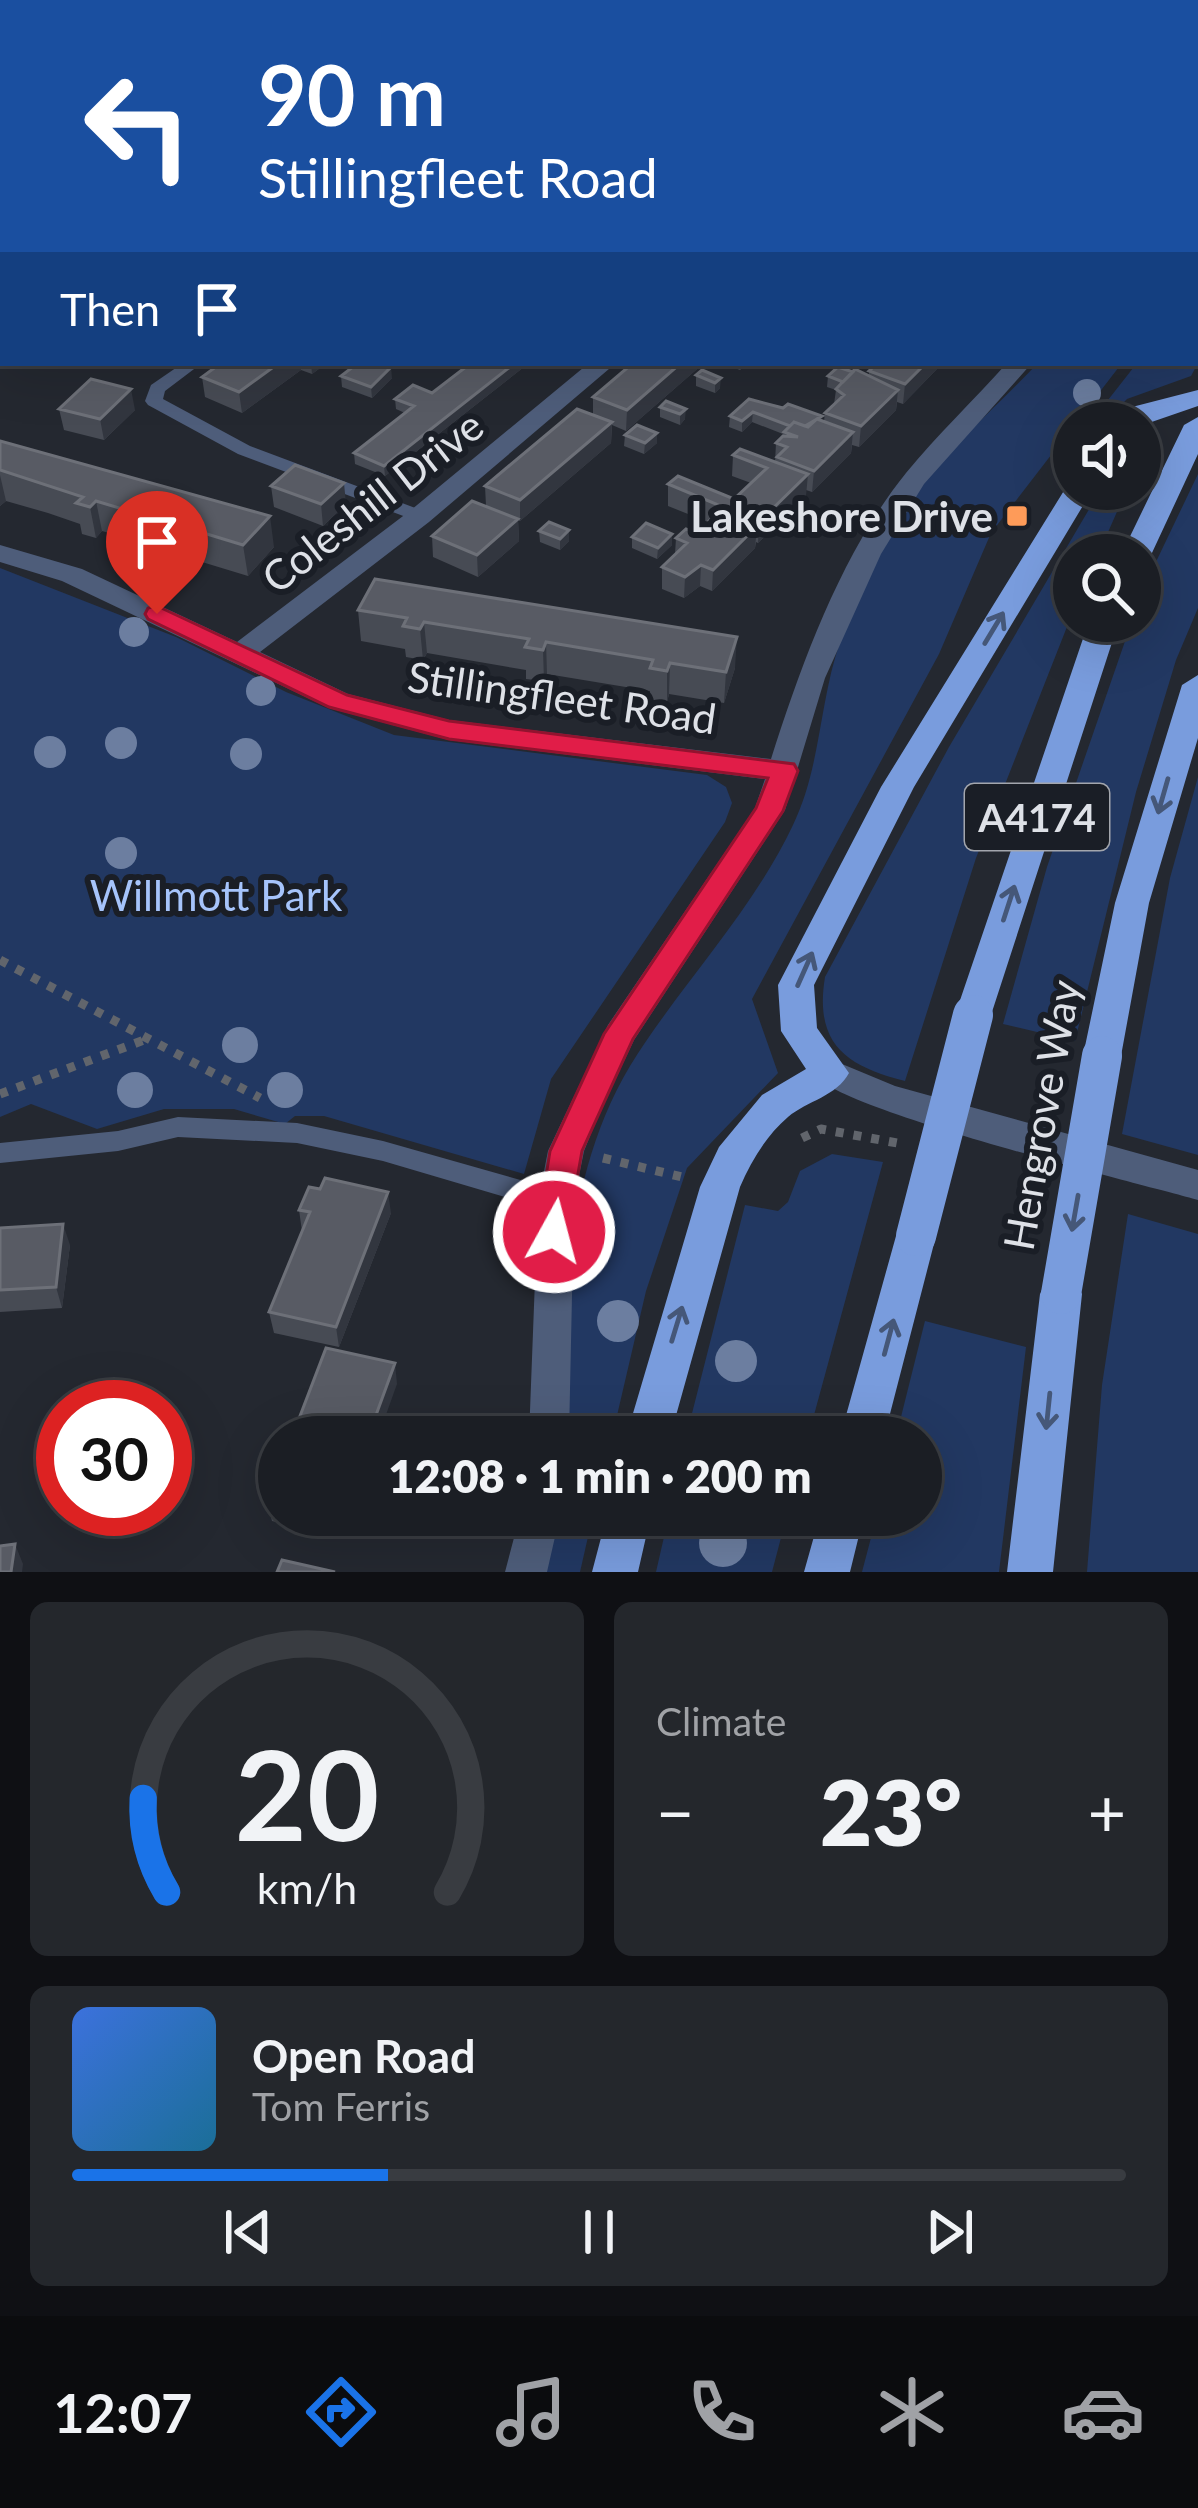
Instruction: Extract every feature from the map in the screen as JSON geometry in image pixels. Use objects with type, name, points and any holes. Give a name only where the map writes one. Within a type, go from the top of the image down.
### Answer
[{"type":"highway","points":[[1161,408],[1198,398]]},
{"type":"highway","points":[[1146,534],[1198,425]]},
{"type":"highway","points":[[654,1416],[719,1187],[738,1147],[775,1106],[830,1073],[799,1030],[796,985],[898,787],[1066,510]]},
{"type":"highway","name":"Hengrove Way","points":[[868,1416],[974,1015],[1095,642]]},
{"type":"highway","name":"Hengrove Way","points":[[1030,1572],[1061,1294],[1102,1056],[1132,903],[1198,685]]},
{"type":"highway","points":[[615,1572],[623,1536]]},
{"type":"highway","points":[[827,1572],[836,1536]]},
{"type":"street","name":"Coleshill Drive","points":[[242,652],[420,516],[600,366]]},
{"type":"street","points":[[550,1416],[556,1201],[566,1151],[620,1034],[770,811],[839,609],[914,480],[1017,366]]},
{"type":"street","name":"Stillingfleet Road","points":[[0,553],[72,575],[339,701],[449,730],[784,771]]},
{"type":"street","points":[[830,1073],[886,1099],[1198,1184]]},
{"type":"street","points":[[526,1572],[535,1536]]},
{"type":"lane","points":[[190,366],[158,389],[154,401],[244,450],[420,516]]},
{"type":"lane","points":[[0,1154],[118,1141],[178,1127],[297,1133],[383,1151],[556,1201]]},
{"type":"path","points":[[0,960],[274,1105]]},
{"type":"path","points":[[0,1094],[146,1040]]},
{"type":"path","points":[[566,1151],[694,1180]]},
{"type":"green space","points":[[1035,366],[1120,366],[1092,402],[1053,402],[1053,453],[991,533],[939,654],[752,999],[778,1073],[687,1168],[646,1291],[617,1416],[560,1416],[572,1246],[591,1154],[608,1109],[630,1066],[737,918],[793,825],[809,781],[840,642],[887,538],[938,465]]},
{"type":"green space","points":[[1135,366],[1196,366],[1191,376],[1106,402]]},
{"type":"green space","points":[[1198,474],[1198,608],[1176,660],[1136,792],[1075,1041],[1003,1024],[1047,867],[1125,642],[1161,642],[1161,551]]},
{"type":"green space","points":[[1089,510],[1118,510],[1107,534],[1074,534]]},
{"type":"green space","name":"Willmott Park","points":[[0,568],[176,637],[286,692],[394,735],[707,775],[726,787],[732,803],[725,822],[551,1079],[524,1174],[324,1116],[295,1116],[285,1124],[234,1109],[164,1109],[97,1129],[31,1104],[0,1117]]},
{"type":"green space","points":[[1053,570],[1053,642],[1061,642],[976,858],[905,1081],[866,1068],[839,1048],[825,1019],[825,977],[949,747]]},
{"type":"green space","points":[[1198,777],[1198,1155],[1122,1134],[1170,878]]},
{"type":"green space","points":[[832,1154],[883,1162],[814,1416],[691,1416],[745,1205],[778,1211],[788,1202],[800,1171]]},
{"type":"green space","points":[[1128,1214],[1198,1234],[1198,1572],[1087,1572],[1102,1385]]},
{"type":"green space","points":[[925,1321],[1026,1347],[999,1572],[862,1572],[871,1536],[942,1536],[942,1416],[901,1416]]},
{"type":"green space","points":[[549,1536],[588,1536],[580,1572],[541,1572]]},
{"type":"green space","points":[[664,1536],[781,1536],[772,1572],[656,1572]]},
{"type":"building","points":[[217,366],[275,366],[239,392],[202,377]]},
{"type":"building","points":[[354,366],[391,367],[371,387],[341,376]]},
{"type":"building","points":[[467,366],[511,366],[384,466],[354,453],[414,406],[395,399],[413,385],[432,393]]},
{"type":"building","points":[[629,366],[678,366],[627,410],[593,397]]},
{"type":"building","points":[[875,366],[923,366],[905,384],[869,371]]},
{"type":"building","points":[[838,367],[853,372],[843,382],[828,376]]},
{"type":"building","points":[[855,369],[898,390],[861,426],[825,413],[844,395],[836,389]]},
{"type":"building","points":[[702,370],[721,378],[715,383],[696,375]]},
{"type":"building","points":[[91,379],[131,389],[100,419],[59,409]]},
{"type":"building","points":[[749,399],[783,408],[788,404],[822,416],[805,426],[794,422],[790,426],[753,412],[742,421],[730,416]]},
{"type":"building","points":[[666,401],[686,409],[680,414],[660,407]]},
{"type":"building","points":[[577,409],[612,422],[520,500],[485,486]]},
{"type":"building","points":[[817,419],[853,432],[814,471],[777,457],[787,447],[776,443],[783,436],[798,437],[784,432],[794,422],[808,427]]},
{"type":"building","points":[[637,425],[657,433],[645,443],[625,435]]},
{"type":"building","points":[[0,441],[270,516],[243,545],[197,531],[191,538],[176,533],[182,527],[96,501],[90,507],[76,503],[83,497],[0,470]]},
{"type":"building","points":[[740,449],[808,474],[759,522],[668,484],[678,476],[734,499],[767,468],[733,455]]},
{"type":"building","points":[[295,465],[344,483],[321,504],[271,486]]},
{"type":"building","points":[[472,501],[518,519],[477,555],[432,536]]},
{"type":"building","points":[[719,511],[757,526],[713,570],[701,565],[685,577],[662,567],[687,543],[676,538],[686,529],[697,533]]},
{"type":"building","points":[[549,522],[569,530],[560,539],[539,531]]},
{"type":"building","points":[[646,523],[672,534],[658,548],[632,537]]},
{"type":"building","points":[[375,579],[737,637],[726,672],[670,663],[667,671],[650,668],[653,660],[546,642],[543,650],[525,647],[529,639],[424,622],[420,629],[403,626],[407,618],[358,610]]},
{"type":"building","points":[[325,1178],[388,1192],[336,1327],[269,1312],[310,1212],[299,1210],[309,1187],[320,1189]]},
{"type":"building","points":[[63,1224],[56,1287],[0,1290],[0,1228]]},
{"type":"building","points":[[326,1348],[395,1363],[376,1416],[300,1416]]},
{"type":"building","points":[[15,1544],[11,1572],[0,1572],[0,1546]]},
{"type":"building","points":[[282,1560],[335,1572],[277,1572]]},
{"type":"place","name":"Lakeshore Drive","points":[[1017,516]]},
{"type":"route","points":[[157,614],[339,701],[449,730],[784,771],[770,811],[620,1034],[566,1151],[554,1232]]}]
